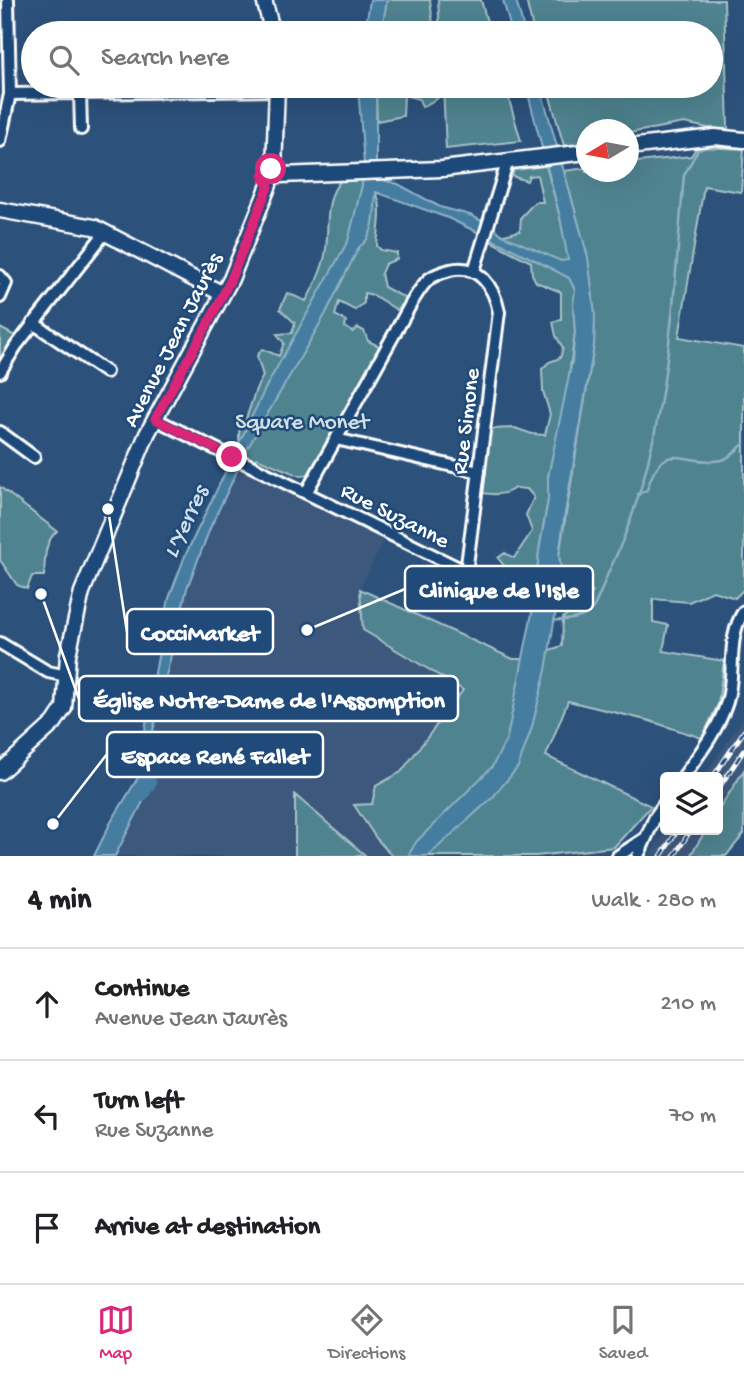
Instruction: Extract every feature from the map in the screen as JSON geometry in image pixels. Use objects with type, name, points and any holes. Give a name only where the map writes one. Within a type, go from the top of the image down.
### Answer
[{"type":"street","points":[[0,141],[10,94],[8,0]]},
{"type":"street","points":[[264,0],[270,21]]},
{"type":"street","points":[[10,94],[21,94]]},
{"type":"street","points":[[80,98],[81,129]]},
{"type":"street","points":[[278,98],[277,172],[442,169],[576,153]]},
{"type":"street","points":[[639,146],[715,137],[744,140]]},
{"type":"street","points":[[306,493],[422,287],[435,275],[443,272],[457,268],[474,271],[507,163]]},
{"type":"street","name":"Avenue Jean Jaurès","points":[[0,772],[60,716],[65,700],[69,647],[82,592],[155,419],[223,294],[269,185],[263,179],[264,173],[268,169],[277,172]]},
{"type":"street","points":[[0,210],[94,227],[223,294]]},
{"type":"street","points":[[0,372],[33,323],[104,233]]},
{"type":"street","name":"Rue Simone","points":[[466,573],[499,312],[497,301],[485,278],[474,271]]},
{"type":"street","points":[[0,276],[6,283],[0,297]]},
{"type":"street","points":[[33,323],[106,372]]},
{"type":"street","name":"Rue Suzanne","points":[[155,419],[466,573],[524,600],[534,600]]},
{"type":"street","points":[[0,432],[34,457]]},
{"type":"street","points":[[336,439],[479,472]]},
{"type":"street","points":[[687,772],[708,742],[727,700],[733,641],[737,621],[744,611]]},
{"type":"street","points":[[0,643],[33,658],[48,672],[67,676]]},
{"type":"street","points":[[638,856],[644,839],[660,812]]},
{"type":"street","points":[[618,856],[644,839]]},
{"type":"shaded area","points":[[370,0],[387,0],[383,21],[367,21]]},
{"type":"shaded area","points":[[503,0],[516,0],[522,21],[509,21]]},
{"type":"shaded area","points":[[359,98],[376,98],[376,178],[398,184],[440,207],[470,215],[492,226],[502,235],[561,261],[568,260],[560,217],[529,98],[543,98],[588,257],[595,315],[594,345],[564,519],[559,556],[562,574],[546,670],[532,727],[518,767],[493,797],[428,856],[408,856],[416,842],[492,767],[507,738],[535,598],[539,551],[548,500],[548,477],[572,361],[575,290],[569,278],[539,262],[448,218],[376,192],[369,237],[359,247],[325,315],[239,463],[187,588],[143,773],[151,783],[149,790],[115,856],[94,856],[139,776],[169,598],[185,556],[267,385],[348,241],[362,185],[364,165]]},
{"type":"shaded area","points":[[239,467],[385,538],[360,589],[515,671],[408,856],[115,856],[150,783],[143,773],[187,588],[211,526]]},
{"type":"shaded area","points":[[744,718],[744,784],[723,819],[723,772],[706,772]]},
{"type":"shaded area","points":[[663,835],[713,835],[700,856],[649,856]]},
{"type":"green space","points":[[387,0],[430,0],[433,21],[383,21]]},
{"type":"green space","points":[[438,0],[481,0],[487,21],[439,21]]},
{"type":"green space","points":[[526,0],[724,0],[728,129],[684,123],[639,131],[639,119],[576,119],[576,144],[564,146],[550,98],[723,98],[723,21],[531,21]]},
{"type":"green space","points":[[376,98],[404,98],[403,116],[377,121]]},
{"type":"green space","points":[[415,98],[438,98],[422,107],[419,99]]},
{"type":"green space","points":[[444,98],[508,98],[521,141],[446,149]]},
{"type":"green space","points":[[697,147],[744,149],[741,192],[704,186],[679,337],[744,348],[744,589],[735,598],[713,591],[689,602],[653,599],[653,622],[668,625],[663,651],[724,661],[718,704],[702,738],[650,721],[568,701],[546,756],[651,806],[614,847],[536,856],[392,856],[354,805],[372,804],[376,786],[401,772],[463,690],[363,630],[360,589],[513,659],[522,659],[562,646],[563,618],[593,592],[581,578],[562,574],[559,556],[594,345],[590,277],[564,171],[576,169],[576,182],[639,182],[639,162],[691,156]]},
{"type":"green space","points":[[546,166],[560,217],[570,278],[575,290],[575,332],[566,397],[548,477],[548,500],[539,551],[535,598],[494,582],[505,567],[498,558],[505,553],[514,558],[532,531],[526,515],[534,497],[527,489],[515,488],[500,494],[482,493],[490,429],[515,428],[545,435],[550,414],[543,391],[542,369],[549,362],[560,358],[563,348],[556,336],[553,322],[561,319],[561,292],[536,282],[531,262],[492,242],[504,235],[520,231],[521,217],[535,202],[543,202],[537,175],[529,176],[527,181],[512,176],[514,170]]},
{"type":"green space","name":"Square Monet","points":[[342,179],[366,179],[377,194],[380,219],[377,246],[381,250],[397,253],[397,259],[385,264],[381,273],[384,287],[407,299],[397,310],[373,295],[364,293],[364,303],[355,310],[339,302],[335,315],[346,321],[345,327],[353,332],[358,328],[364,331],[368,341],[383,348],[308,475],[300,476],[257,458],[250,464],[241,459],[239,432],[240,428],[246,427],[245,422],[256,389],[263,376],[257,356],[262,349],[279,356],[284,343],[277,334],[292,333],[295,323],[280,309],[287,293],[306,301],[319,276],[326,249],[332,194]]},
{"type":"green space","points":[[0,328],[17,337],[0,364]]},
{"type":"green space","points":[[0,487],[57,531],[47,546],[44,576],[32,576],[27,589],[17,585],[0,560]]},
{"type":"green space","points":[[744,770],[744,834],[726,856],[690,856],[703,835],[723,835],[723,803]]},
{"type":"green space","points":[[295,795],[366,856],[295,856]]},
{"type":"waterway","points":[[554,620],[570,620],[590,612],[630,522],[645,475],[665,376],[684,175],[698,150],[712,145]]},
{"type":"waterway","points":[[638,494],[647,490],[653,473],[660,463],[668,458],[722,460],[744,444]]},
{"type":"waterway","name":"L'Yerres","points":[[141,794],[148,783],[144,766],[148,746]]},
{"type":"railway","points":[[716,772],[744,731]]},
{"type":"railway","points":[[723,782],[744,750]]},
{"type":"railway","points":[[661,856],[675,835]]},
{"type":"railway","points":[[674,856],[688,835]]},
{"type":"place","name":"CocciMarket","points":[[108,509]]},
{"type":"place","name":"Église Notre-Dame de l'Assomption","points":[[41,594]]},
{"type":"place","name":"Clinique de l'Isle","points":[[307,630]]},
{"type":"place","name":"Espace René Fallet","points":[[53,824]]},
{"type":"route","points":[[232,457],[155,419],[231,279],[269,185],[264,182],[264,173],[271,169]]}]
